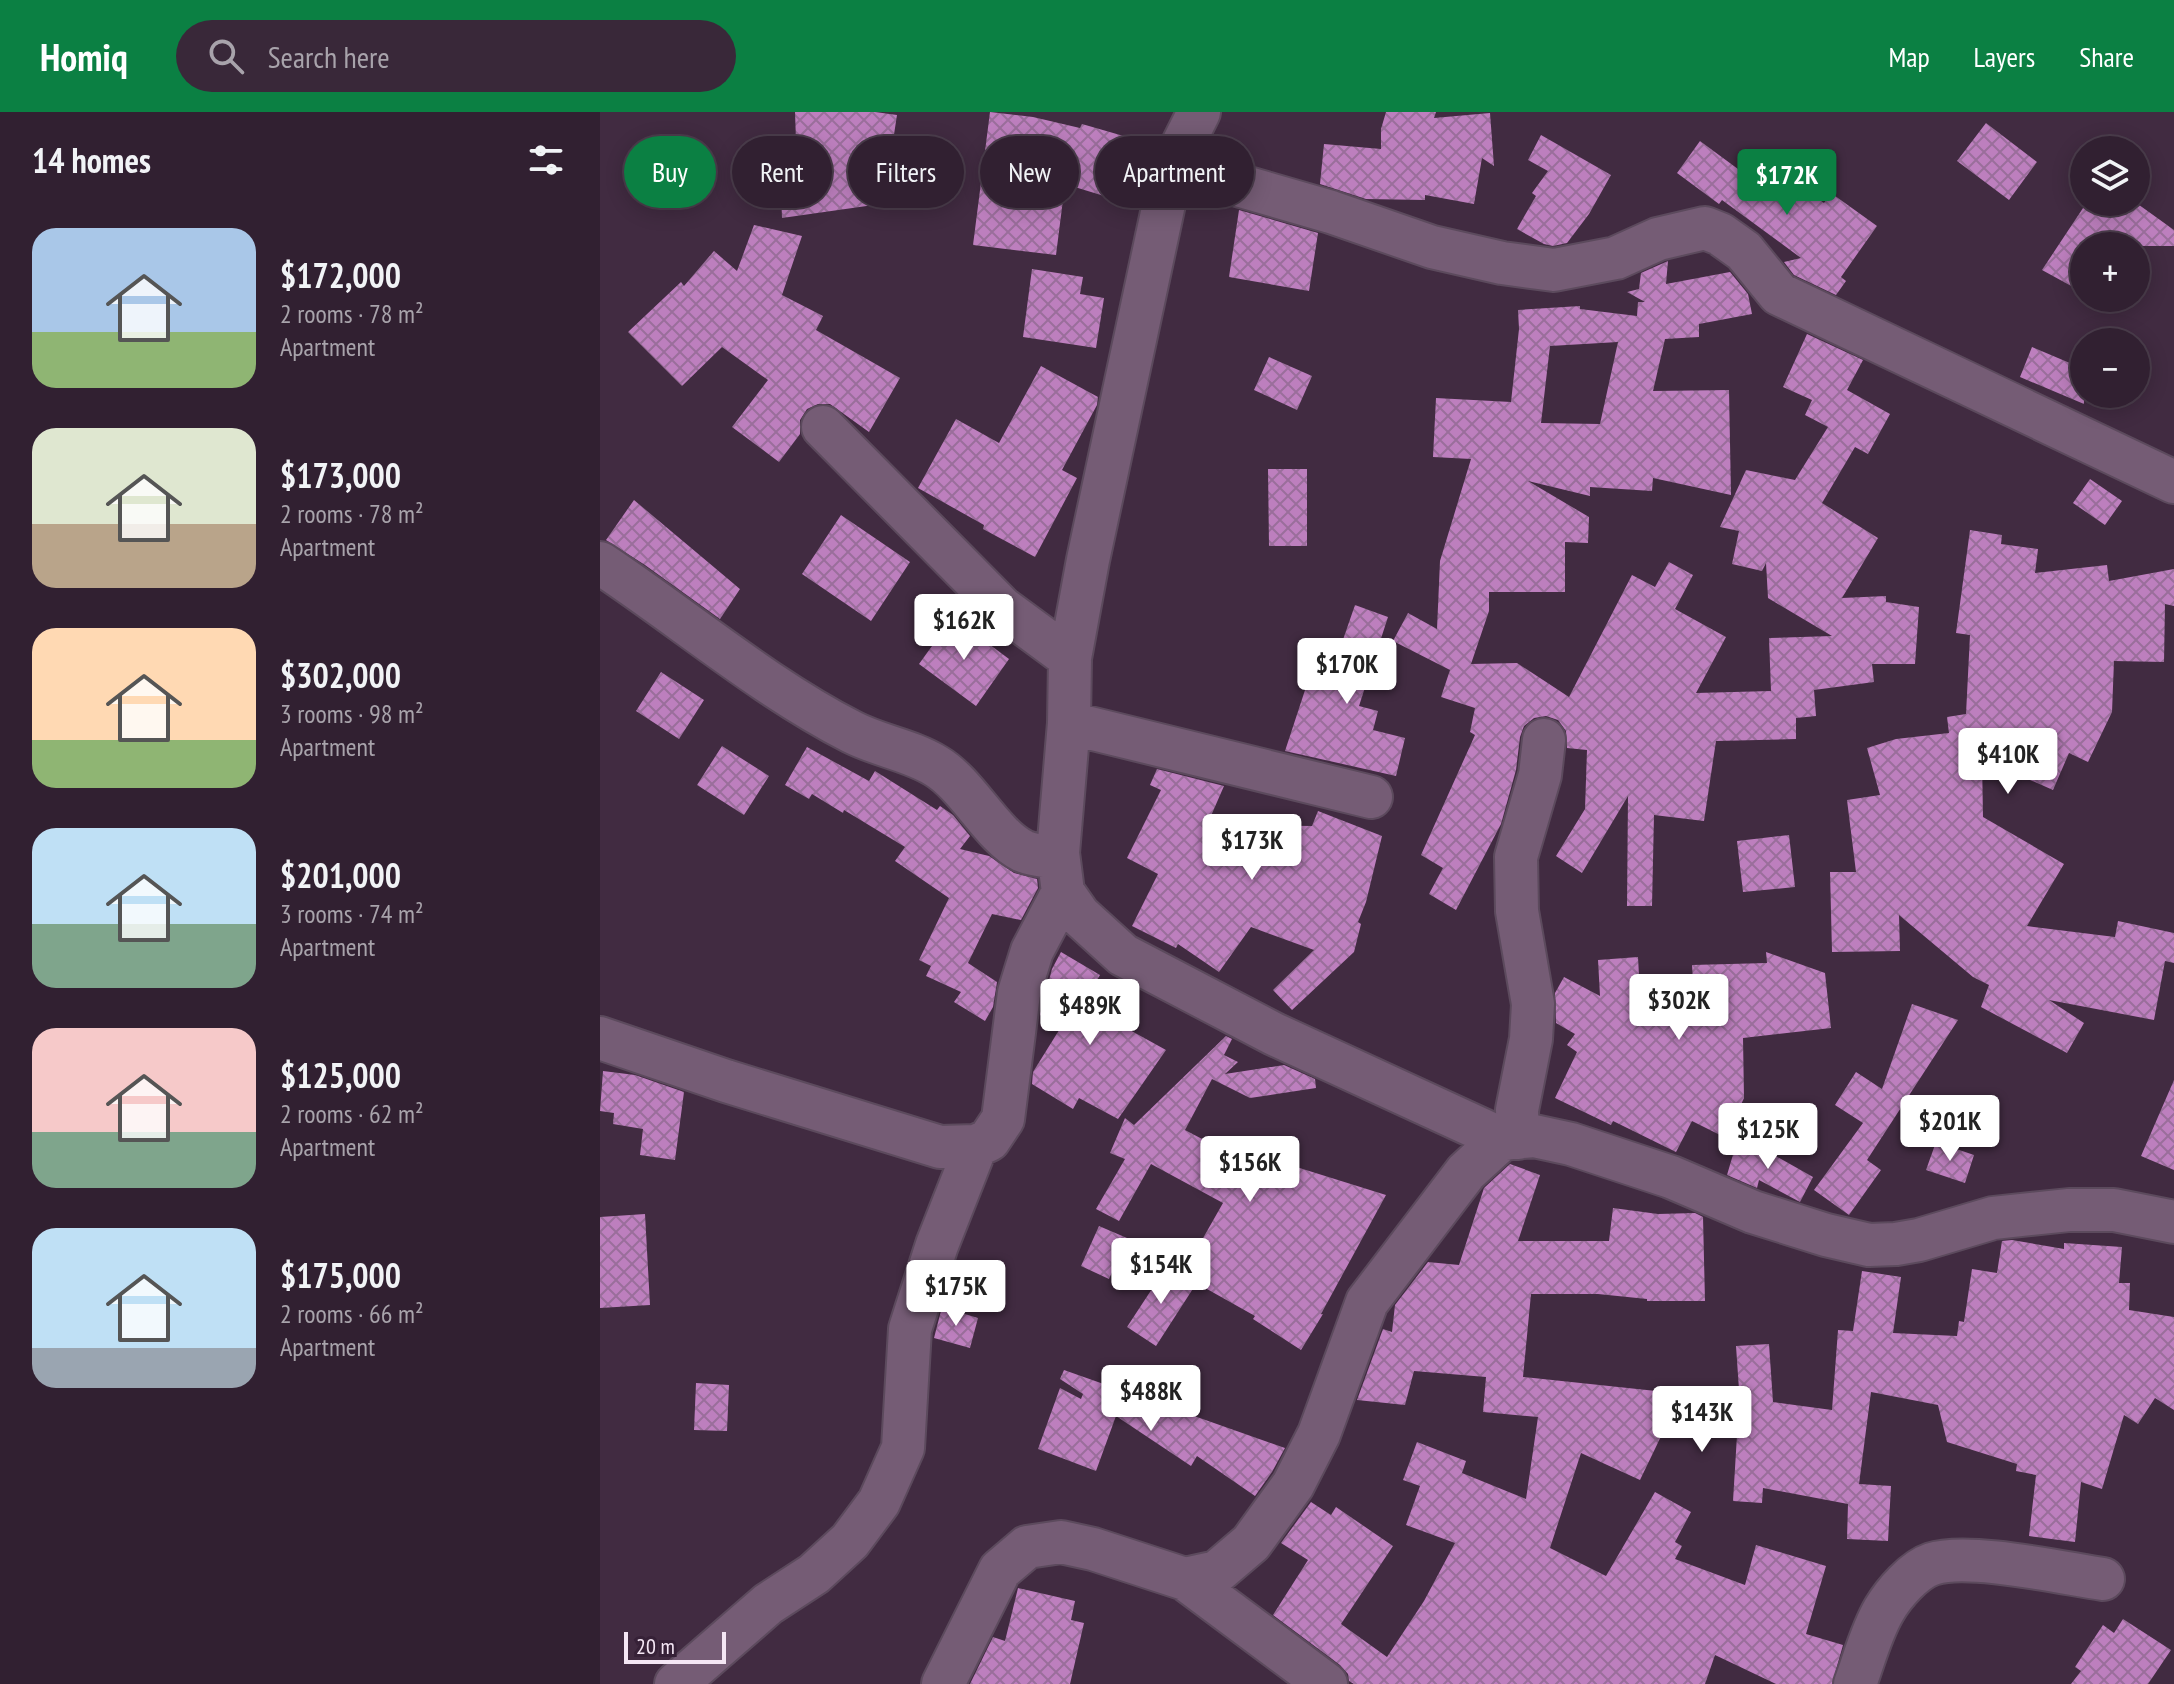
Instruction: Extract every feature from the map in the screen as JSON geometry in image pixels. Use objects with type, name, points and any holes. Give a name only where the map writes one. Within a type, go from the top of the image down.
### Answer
[{"type":"street","points":[[1187,136],[1199,112]]},
{"type":"street","points":[[1254,190],[1432,247],[1502,263],[1554,270],[1616,258],[1658,239],[1705,228],[1720,234],[1744,251],[1779,294],[2174,482]]},
{"type":"street","points":[[600,1038],[726,1081],[940,1147],[976,1146],[989,1140],[1003,1119],[1019,993],[1060,875],[1070,658],[1163,208]]},
{"type":"street","points":[[823,427],[1002,608],[1070,658]]},
{"type":"street","points":[[600,563],[665,606],[770,684],[854,734],[902,750],[938,767],[979,806],[1008,841],[1060,875],[1079,915],[1123,955],[1274,1034],[1510,1139]]},
{"type":"street","points":[[1069,723],[1371,797]]},
{"type":"street","points":[[1510,1139],[1531,1039],[1533,1004],[1517,911],[1516,857],[1540,775],[1544,740]]},
{"type":"street","points":[[1185,1579],[1217,1572],[1260,1532],[1293,1485],[1319,1434],[1367,1302],[1466,1172],[1510,1139],[1534,1136],[1571,1144],[1671,1177],[1753,1212],[1869,1245],[1919,1240],[1993,1218],[2069,1210],[2114,1210],[2174,1222]]},
{"type":"street","points":[[676,1684],[768,1604],[814,1574],[850,1541],[879,1502],[903,1448],[910,1329],[937,1245],[976,1146]]},
{"type":"street","points":[[943,1684],[1000,1570],[1027,1547],[1061,1542],[1093,1549],[1185,1579],[1326,1684]]},
{"type":"street","points":[[1855,1684],[1884,1609],[1910,1579],[1931,1564],[1958,1560],[2103,1579]]},
{"type":"building","points":[[795,112],[897,115],[894,136],[848,136],[848,208],[852,208],[782,218],[782,208],[832,208],[832,136],[796,136]]},
{"type":"building","points":[[990,112],[1033,117],[1080,128],[1082,124],[1124,136],[1095,136],[1095,193],[1079,188],[1079,136],[987,136]]},
{"type":"building","points":[[1386,112],[1436,112],[1434,118],[1490,113],[1494,166],[1482,158],[1474,204],[1425,195],[1425,200],[1366,199],[1320,184],[1324,144],[1381,149],[1381,129]]},
{"type":"building","points":[[1986,123],[2037,162],[2009,200],[1957,161]]},
{"type":"building","points":[[1541,135],[1611,175],[1589,214],[1567,243],[1553,246],[1517,229],[1536,196],[1532,193],[1548,171],[1528,160]]},
{"type":"building","points":[[1700,141],[1761,186],[1768,177],[1788,192],[1795,181],[1824,203],[1831,193],[1877,226],[1841,277],[1846,281],[1836,295],[1794,275],[1784,262],[1801,258],[1722,200],[1719,204],[1677,173]]},
{"type":"building","points":[[980,190],[980,208],[1062,208],[1056,255],[973,245]]},
{"type":"building","points":[[1239,210],[1318,233],[1309,291],[1229,277]]},
{"type":"building","points":[[2150,213],[2174,230],[2174,246],[2150,246],[2150,232],[2070,232],[2070,285],[2042,270],[2078,216],[2150,216]]},
{"type":"building","points":[[754,225],[802,236],[782,295],[823,316],[816,330],[900,378],[869,432],[830,404],[818,404],[807,409],[800,420],[800,434],[779,462],[732,427],[768,380],[722,347],[682,386],[628,332],[681,282],[684,286],[714,251],[737,271]]},
{"type":"building","points":[[1668,261],[1666,284],[1730,272],[1748,294],[1752,314],[1699,324],[1699,337],[1665,339],[1653,391],[1729,390],[1731,495],[1653,478],[1652,491],[1590,487],[1590,496],[1528,481],[1589,517],[1588,543],[1565,542],[1565,592],[1489,592],[1489,611],[1471,664],[1517,663],[1569,697],[1632,575],[1655,587],[1669,562],[1693,575],[1675,609],[1726,637],[1696,693],[1771,691],[1769,638],[1832,636],[1768,598],[1766,563],[1762,571],[1732,564],[1739,531],[1720,527],[1746,470],[1795,480],[1828,427],[1805,415],[1812,400],[1783,387],[1807,334],[1863,360],[1847,390],[1890,414],[1868,454],[1855,447],[1822,503],[1878,538],[1842,598],[1886,596],[1886,602],[1919,607],[1915,664],[1872,664],[1874,682],[1814,690],[1816,716],[1796,718],[1796,739],[1716,741],[1704,821],[1654,815],[1652,906],[1627,906],[1628,796],[1582,873],[1556,856],[1585,809],[1587,750],[1567,748],[1566,731],[1558,720],[1546,716],[1534,718],[1524,726],[1520,737],[1516,770],[1501,824],[1456,910],[1429,894],[1443,868],[1421,855],[1475,735],[1470,732],[1475,708],[1441,697],[1450,670],[1393,641],[1408,613],[1437,629],[1440,561],[1471,459],[1433,457],[1436,398],[1511,402],[1519,329],[1518,310],[1580,306],[1580,309],[1637,316],[1638,302],[1645,302],[1627,292],[1639,289],[1641,273]],"holes":[[[1618,342],[1600,424],[1541,423],[1550,346]]]},
{"type":"building","points":[[1032,269],[1083,277],[1080,294],[1104,298],[1096,348],[1023,337]]},
{"type":"building","points":[[2032,347],[2070,363],[2070,398],[2020,377]]},
{"type":"building","points":[[1269,357],[1312,376],[1297,410],[1254,390]]},
{"type":"building","points":[[1041,366],[1098,397],[1097,405],[1062,470],[1077,478],[1035,557],[918,488],[956,419],[999,443]]},
{"type":"building","points":[[1268,469],[1307,469],[1307,546],[1269,546]]},
{"type":"building","points":[[2090,479],[2122,501],[2105,525],[2073,503]]},
{"type":"building","points":[[634,500],[740,589],[720,619],[606,540]]},
{"type":"building","points":[[841,515],[910,562],[871,621],[802,574]]},
{"type":"building","points":[[1970,530],[2002,535],[2001,544],[2038,549],[2035,573],[2107,565],[2109,581],[2174,569],[2174,606],[2165,604],[2164,662],[2114,661],[2112,712],[2088,762],[2069,753],[2053,790],[1982,759],[1983,817],[2064,864],[2027,926],[2115,937],[2118,921],[2174,933],[2174,963],[2165,961],[2154,1020],[2049,1000],[2084,1023],[2067,1053],[1981,1007],[1989,985],[1973,977],[1899,915],[1900,951],[1832,952],[1830,872],[1856,872],[1847,800],[1880,795],[1867,748],[1896,739],[1949,733],[1947,717],[1966,714],[1970,635],[1956,633]]},
{"type":"building","points":[[1355,605],[1388,617],[1359,706],[1378,711],[1373,730],[1405,738],[1396,776],[1285,751],[1307,684],[1322,689]]},
{"type":"building","points":[[953,617],[1009,659],[976,706],[919,664]]},
{"type":"building","points":[[661,672],[704,700],[679,739],[636,711]]},
{"type":"building","points":[[722,746],[769,776],[744,815],[697,785]]},
{"type":"building","points":[[807,747],[869,781],[875,771],[937,810],[940,806],[953,815],[970,836],[960,849],[989,856],[1014,873],[1037,879],[1038,888],[1021,920],[992,914],[968,963],[997,982],[993,1007],[985,1021],[954,1002],[961,992],[926,976],[931,966],[919,960],[949,898],[895,861],[905,847],[844,810],[843,813],[812,794],[809,799],[785,785]]},
{"type":"building","points":[[1157,769],[1224,786],[1207,825],[1312,826],[1318,811],[1382,836],[1358,922],[1361,924],[1354,952],[1292,1010],[1273,990],[1314,950],[1251,927],[1219,972],[1178,944],[1176,948],[1132,926],[1158,874],[1127,858],[1161,790],[1150,785]]},
{"type":"building","points":[[1789,835],[1795,887],[1743,892],[1737,841]]},
{"type":"building","points":[[1061,952],[1100,975],[1085,1001],[1101,1010],[1099,1013],[1166,1050],[1118,1119],[1079,1098],[1073,1109],[1032,1084],[1033,1072],[1061,1027],[1040,1015],[1052,969]]},
{"type":"building","points":[[1766,952],[1825,973],[1831,1028],[1743,1038],[1744,1098],[1726,1138],[1692,1121],[1676,1152],[1613,1121],[1611,1125],[1555,1098],[1577,1052],[1567,1045],[1575,1034],[1556,1023],[1555,993],[1564,977],[1600,996],[1598,960],[1638,957],[1640,994],[1694,1000],[1692,965],[1767,963]]},
{"type":"building","points":[[1912,1004],[1958,1020],[1867,1160],[1881,1170],[1849,1215],[1814,1190],[1863,1123],[1835,1105],[1856,1072],[1882,1089]]},
{"type":"building","points":[[1226,1036],[1232,1039],[1224,1055],[1238,1062],[1225,1074],[1284,1065],[1315,1079],[1316,1088],[1250,1098],[1212,1079],[1185,1130],[1242,1160],[1245,1151],[1386,1195],[1301,1350],[1253,1319],[1255,1316],[1182,1275],[1223,1203],[1151,1164],[1119,1221],[1096,1209],[1125,1159],[1110,1153],[1125,1118],[1134,1125]]},
{"type":"building","points":[[603,1071],[635,1075],[684,1092],[675,1160],[640,1155],[643,1129],[613,1124],[614,1113],[600,1111]]},
{"type":"building","points":[[2174,1080],[2174,1170],[2141,1156]]},
{"type":"building","points":[[1737,1141],[1765,1150],[1813,1177],[1800,1202],[1759,1180],[1757,1188],[1727,1175]]},
{"type":"building","points":[[1936,1142],[1974,1155],[1965,1183],[1926,1170]]},
{"type":"building","points":[[1510,1164],[1540,1175],[1518,1241],[1609,1241],[1613,1208],[1658,1214],[1695,1213],[1703,1217],[1705,1301],[1647,1301],[1598,1294],[1531,1294],[1523,1377],[1675,1393],[1740,1404],[1736,1346],[1769,1344],[1773,1402],[1832,1410],[1838,1330],[1853,1331],[1862,1271],[1901,1277],[1893,1333],[1957,1336],[1959,1321],[1964,1322],[1972,1269],[1997,1273],[2002,1241],[2012,1240],[2064,1249],[2064,1243],[2122,1247],[2119,1283],[2130,1283],[2129,1310],[2174,1317],[2174,1410],[2155,1398],[2138,1424],[2124,1415],[2102,1489],[2081,1482],[2075,1542],[2029,1536],[2036,1475],[2016,1471],[2017,1464],[1947,1442],[1938,1405],[1871,1392],[1859,1484],[1891,1486],[1888,1541],[1847,1539],[1848,1504],[1763,1488],[1762,1503],[1733,1501],[1737,1435],[1666,1426],[1640,1480],[1581,1453],[1550,1548],[1606,1576],[1655,1492],[1691,1512],[1675,1542],[1682,1546],[1675,1559],[1745,1585],[1756,1545],[1826,1566],[1806,1634],[1843,1645],[1832,1684],[1776,1684],[1715,1655],[1705,1684],[1354,1684],[1340,1665],[1273,1615],[1308,1560],[1281,1543],[1311,1502],[1331,1515],[1336,1507],[1393,1546],[1341,1624],[1387,1657],[1424,1601],[1455,1543],[1406,1525],[1420,1486],[1403,1480],[1417,1442],[1466,1461],[1462,1473],[1526,1499],[1538,1417],[1483,1412],[1486,1377],[1414,1371],[1405,1405],[1357,1400],[1383,1329],[1392,1332],[1395,1305],[1428,1262],[1459,1265],[1484,1188]]},
{"type":"building","points":[[645,1214],[650,1305],[600,1308],[600,1217]]},
{"type":"building","points":[[1099,1226],[1127,1238],[1109,1279],[1081,1266]]},
{"type":"building","points":[[1167,1266],[1196,1284],[1156,1346],[1127,1327]]},
{"type":"building","points":[[942,1307],[978,1318],[970,1348],[934,1338]]},
{"type":"building","points":[[1064,1370],[1285,1448],[1255,1496],[1197,1456],[1191,1466],[1116,1416],[1096,1471],[1038,1449],[1060,1388],[1081,1399],[1083,1394],[1060,1379]]},
{"type":"building","points":[[696,1383],[729,1385],[727,1431],[694,1430]]},
{"type":"building","points":[[1018,1588],[1075,1601],[1071,1620],[1084,1623],[1070,1684],[970,1684],[993,1637],[1005,1641]]},
{"type":"building","points":[[2123,1619],[2171,1650],[2148,1684],[2071,1684],[2081,1671],[2075,1667],[2103,1625],[2114,1633]]}]
